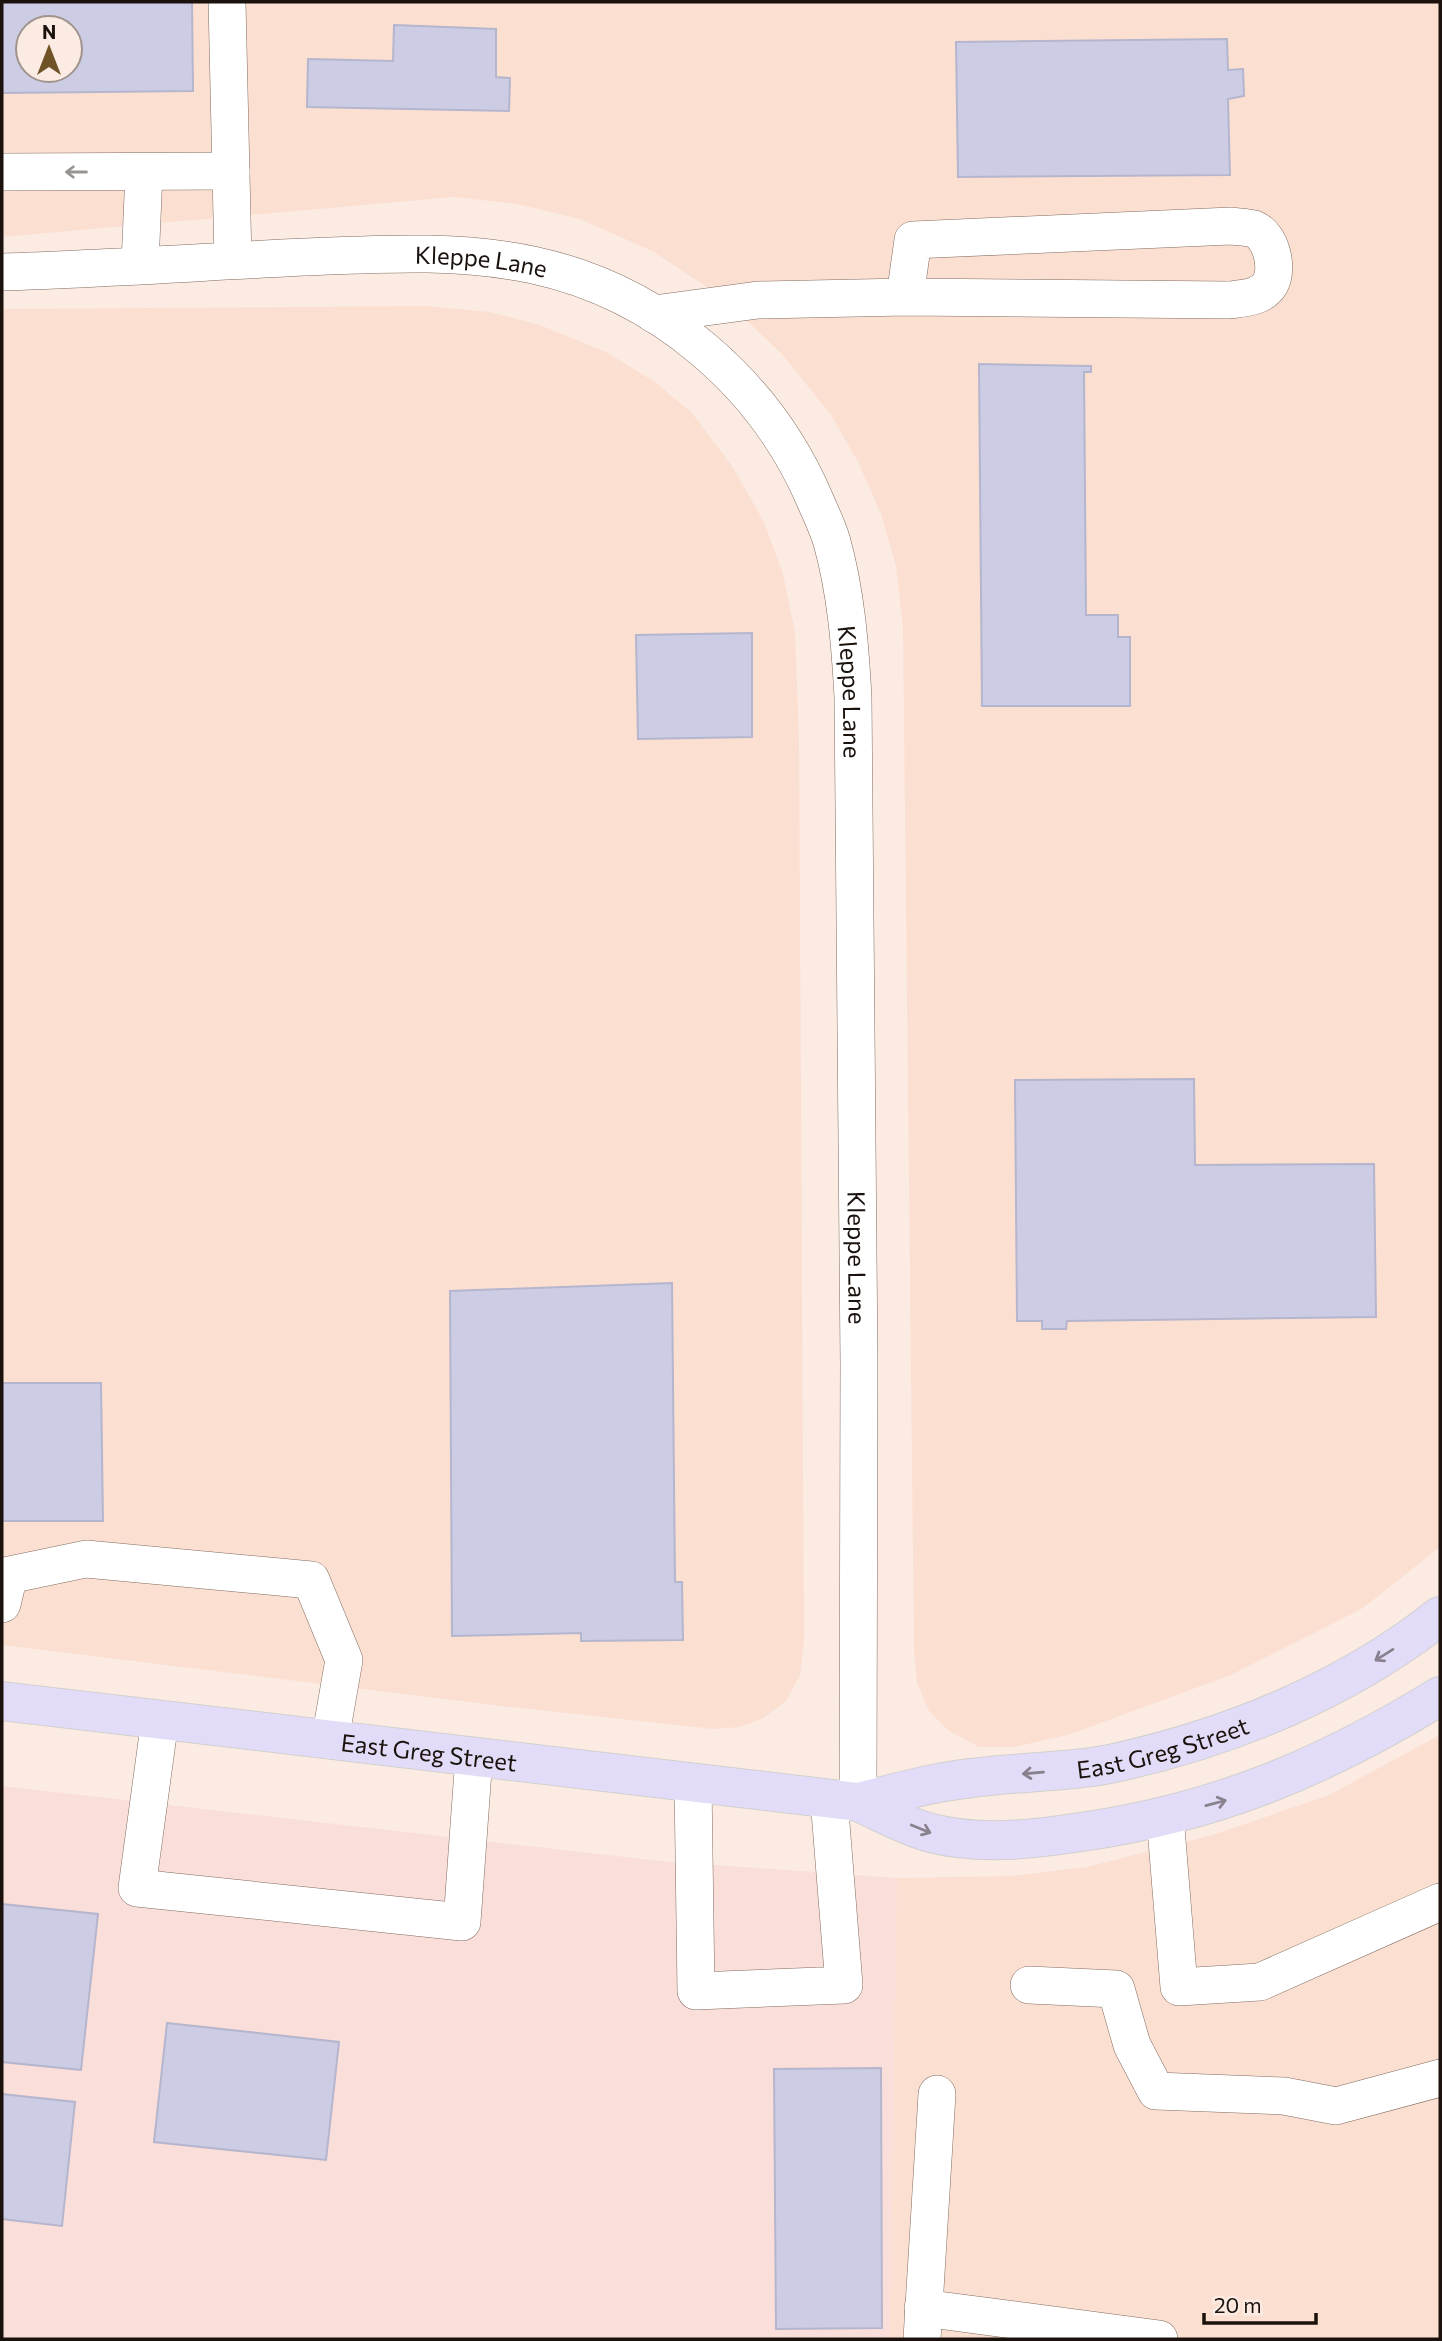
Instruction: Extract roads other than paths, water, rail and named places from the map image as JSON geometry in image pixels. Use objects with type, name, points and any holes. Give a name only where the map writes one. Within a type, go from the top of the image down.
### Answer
[{"type":"main road","name":"East Greg Street","points":[[844,1801],[962,1779],[1118,1762],[1206,1738],[1302,1700],[1416,1635],[1440,1615]]},
{"type":"main road","name":"East Greg Street","points":[[2,1701],[844,1801],[930,1833],[980,1840],[1049,1837],[1136,1825],[1227,1800],[1312,1767],[1381,1732],[1440,1696]]},
{"type":"street","points":[[228,2],[233,260]]},
{"type":"street","points":[[2,172],[231,171]]},
{"type":"street","points":[[140,265],[144,172]]},
{"type":"street","points":[[654,314],[758,300],[905,297],[1229,300],[1254,297],[1270,283],[1273,263],[1268,240],[1255,230],[1231,226],[913,240],[905,297]]},
{"type":"street","name":"Kleppe Lane","points":[[2,272],[388,253],[470,256],[535,265],[598,287],[654,314],[717,359],[762,409],[801,468],[831,539],[848,617],[853,697],[859,1348],[844,1801],[844,1985],[696,1991],[693,1783]]},
{"type":"street","points":[[2,1604],[9,1575],[86,1559],[311,1580],[344,1660],[330,1740]]},
{"type":"street","points":[[160,1720],[137,1888],[462,1922],[474,1757]]},
{"type":"street","points":[[1165,1816],[1179,1987],[1260,1982],[1440,1902]]},
{"type":"street","points":[[1029,1985],[1116,1989],[1132,2045],[1156,2091],[1284,2096],[1336,2106],[1440,2078]]},
{"type":"street","points":[[937,2094],[923,2324],[1159,2339]]}]
